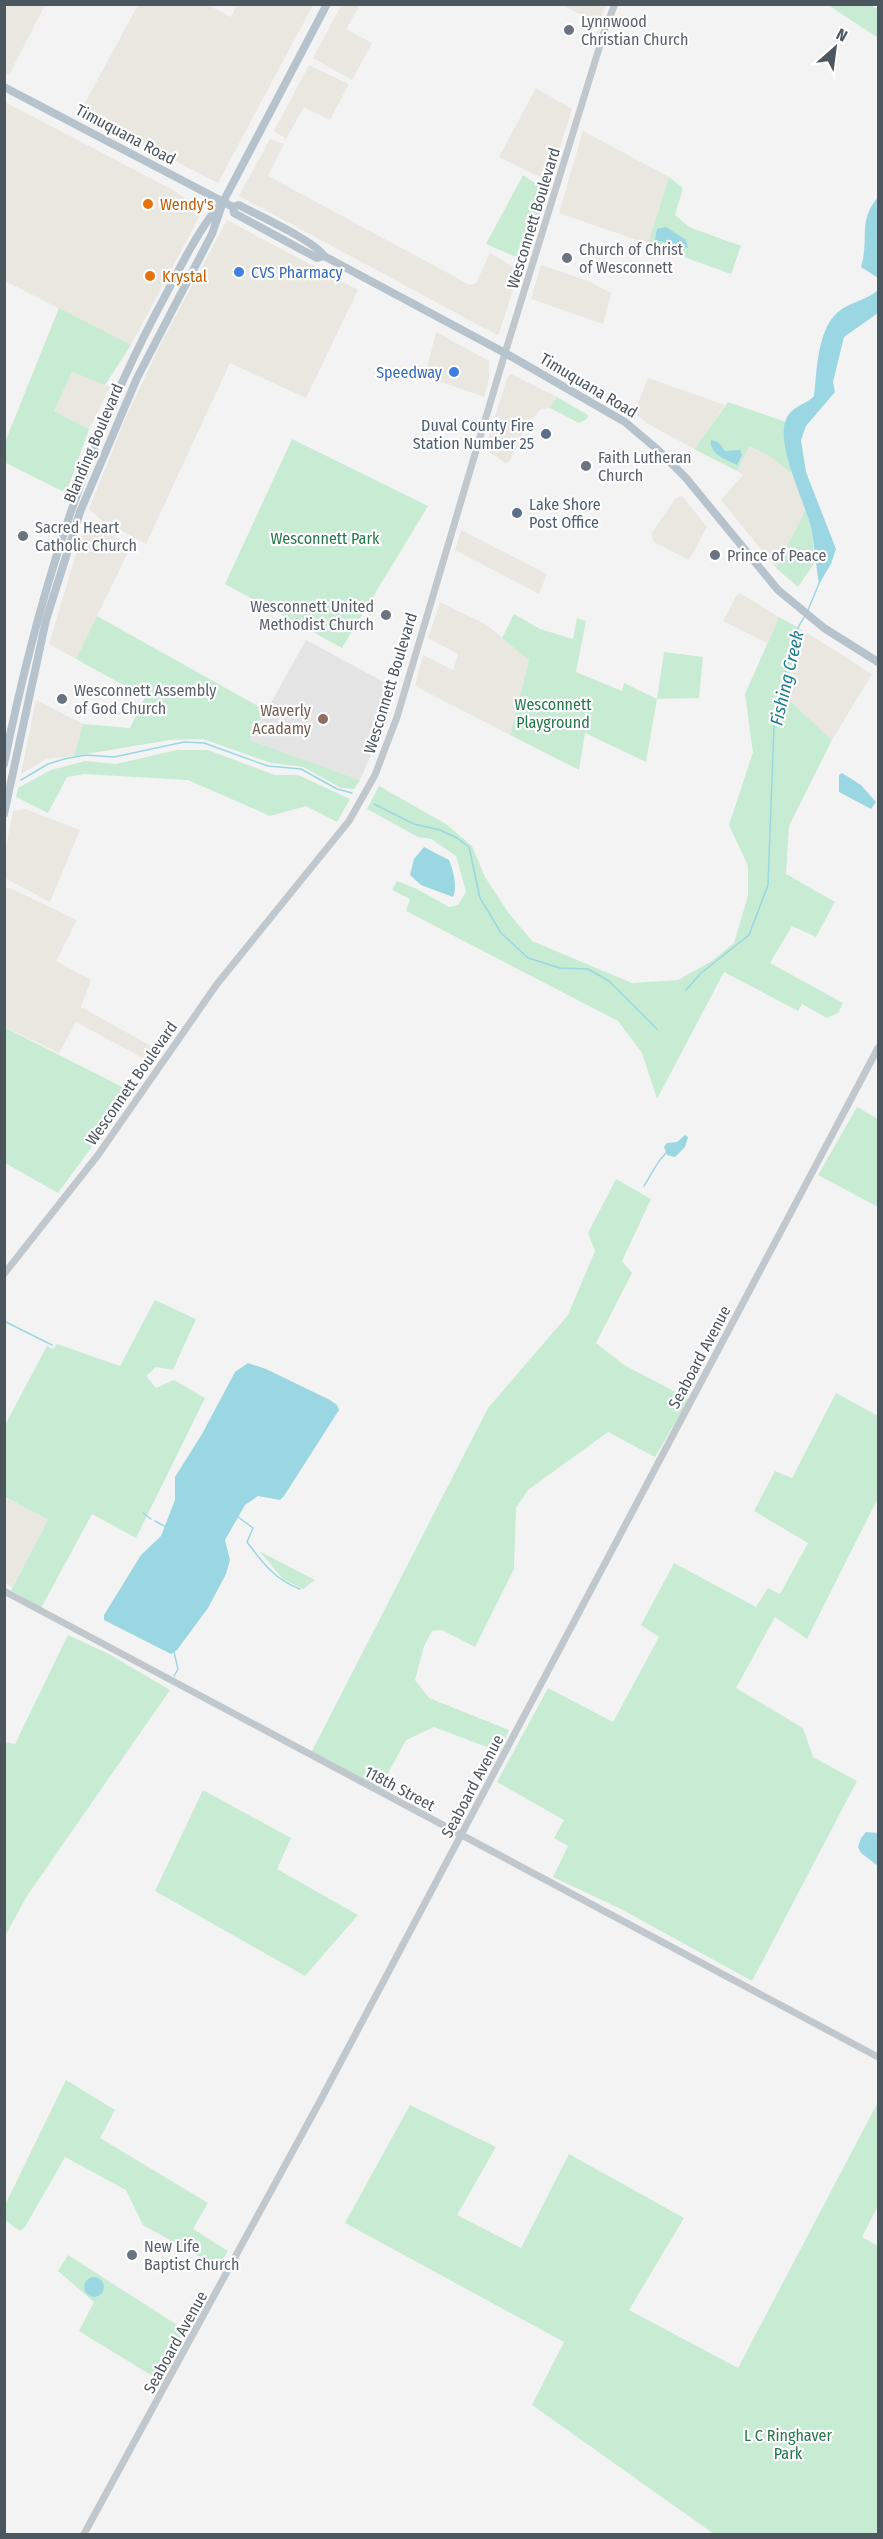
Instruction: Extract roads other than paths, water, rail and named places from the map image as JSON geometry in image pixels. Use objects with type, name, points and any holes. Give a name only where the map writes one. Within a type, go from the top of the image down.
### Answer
[{"type":"main road","name":"Blanding Boulevard","points":[[4,814],[46,620],[80,512],[124,406],[212,234],[223,202],[327,4]]},
{"type":"main road","name":"Timuquana Road","points":[[4,87],[223,202],[233,207],[239,205],[320,249],[324,256],[599,406],[650,442],[704,498],[754,564],[786,598],[810,618],[879,662]]},
{"type":"main road","name":"Blanding Boulevard","points":[[4,764],[26,661],[50,573],[90,454],[134,358],[202,227],[223,202]]},
{"type":"main road","points":[[124,406],[122,394],[134,369],[134,358]]},
{"type":"main road","points":[[112,433],[115,417],[113,402]]},
{"type":"street","name":"Wesconnett Boulevard","points":[[4,1274],[98,1155],[217,984],[334,841],[360,803],[382,760],[505,353],[615,4]]},
{"type":"street","name":"Seaboard Avenue","points":[[84,2535],[219,2289],[879,1048]]},
{"type":"street","name":"118th Street","points":[[4,1591],[879,2057]]},
{"type":"water","points":[[878,197],[878,278],[861,267],[866,222]]},
{"type":"water","points":[[666,227],[686,240],[688,248],[655,240],[657,229]]},
{"type":"water","points":[[878,290],[878,313],[844,337],[833,382],[835,392],[806,426],[801,440],[806,472],[836,549],[831,564],[819,584],[812,533],[787,455],[784,425],[792,411],[814,396],[819,351],[831,320],[838,312]]},
{"type":"water","points":[[711,440],[718,442],[725,451],[740,450],[742,455],[737,465],[715,452]]},
{"type":"water","points":[[842,773],[861,785],[876,802],[871,809],[839,792],[839,775]]},
{"type":"water","points":[[424,847],[449,860],[455,884],[453,897],[421,885],[410,875],[414,859]]},
{"type":"water","points":[[685,1135],[688,1137],[685,1147],[675,1157],[667,1155],[664,1147],[667,1143],[677,1142]]},
{"type":"water","points":[[248,1363],[266,1369],[330,1400],[337,1405],[339,1410],[284,1496],[280,1500],[258,1496],[245,1505],[225,1540],[230,1560],[226,1574],[208,1608],[177,1650],[171,1654],[104,1620],[104,1615],[141,1555],[161,1536],[175,1500],[175,1477],[202,1434],[235,1372]]},
{"type":"water","points":[[866,1832],[878,1833],[878,1866],[861,1853],[858,1847]]},
{"type":"water","points":[[90,2277],[98,2277],[104,2283],[104,2291],[98,2297],[90,2297],[84,2291],[84,2283]]},
{"type":"waterway","name":"Fishing Creek","points":[[808,610],[820,581]]},
{"type":"waterway","name":"Fishing Creek","points":[[686,990],[701,973],[749,935],[768,885],[774,726],[795,633],[804,617]]},
{"type":"waterway","points":[[21,780],[48,764],[64,759],[86,755],[114,757],[184,742],[204,743],[268,766],[301,769],[337,789],[352,793]]},
{"type":"waterway","points":[[374,804],[414,824],[440,830],[469,847],[480,898],[501,933],[528,958],[560,968],[588,969],[609,981],[657,1029]]},
{"type":"waterway","points":[[644,1186],[666,1153]]},
{"type":"waterway","points":[[4,1321],[52,1345]]},
{"type":"waterway","points":[[143,1513],[151,1519]]},
{"type":"waterway","points":[[238,1517],[253,1528],[247,1542],[264,1563],[283,1581],[300,1589]]},
{"type":"waterway","points":[[155,1521],[166,1527]]},
{"type":"waterway","points":[[174,1652],[178,1669],[174,1676]]},
{"type":"place","name":"Lynnwood Christian Church","points":[[569,30]]},
{"type":"place","name":"Wendy's","points":[[148,204]]},
{"type":"place","name":"Church of Christ of Wesconnett","points":[[567,258]]},
{"type":"place","name":"CVS Pharmacy","points":[[239,272]]},
{"type":"place","name":"Krystal","points":[[150,276]]},
{"type":"place","name":"Speedway","points":[[454,372]]},
{"type":"place","name":"Duval County Fire Station Number 25","points":[[546,434]]},
{"type":"place","name":"Faith Lutheran Church","points":[[586,466]]},
{"type":"place","name":"Lake Shore Post Office","points":[[517,513]]},
{"type":"place","name":"Sacred Heart Catholic Church","points":[[23,536]]},
{"type":"place","name":"Prince of Peace","points":[[715,555]]},
{"type":"place","name":"Wesconnett United Methodist Church","points":[[386,615]]},
{"type":"place","name":"Wesconnett Assembly of God Church","points":[[62,699]]},
{"type":"place","name":"Waverly Acadamy","points":[[323,719]]},
{"type":"place","name":"New Life Baptist Church","points":[[132,2255]]},
{"type":"park label","name":"Wesconnett Park","points":[[325,538]]},
{"type":"park label","name":"Wesconnett Playground","points":[[553,713]]},
{"type":"park label","name":"L C Ringhaver Park","points":[[788,2444]]}]
